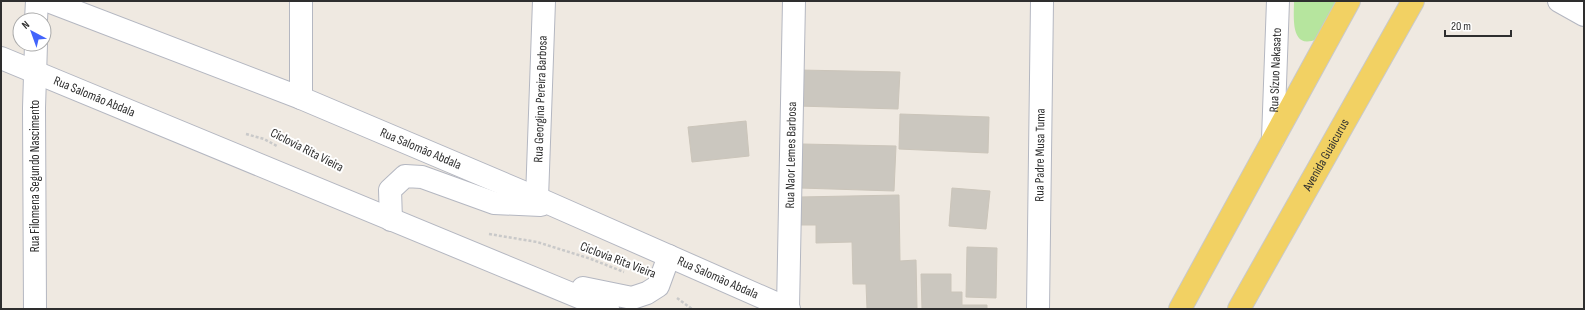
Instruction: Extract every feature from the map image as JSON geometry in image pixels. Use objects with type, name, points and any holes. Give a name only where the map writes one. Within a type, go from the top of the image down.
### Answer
[{"type":"main road","points":[[1180,309],[1349,1]]},
{"type":"main road","name":"Avenida Guaicurus","points":[[1239,309],[1413,1]]},
{"type":"street","points":[[36,1],[36,12]]},
{"type":"street","name":"Rua Salomão Abdala","points":[[48,1],[301,98],[546,202],[789,309]]},
{"type":"street","points":[[301,1],[301,98]]},
{"type":"street","name":"Rua Georgina Pereira Barbosa","points":[[544,1],[546,202]]},
{"type":"street","name":"Rua Naor Lemes Barbosa","points":[[789,309],[794,1]]},
{"type":"street","name":"Rua Padre Musa Tuma","points":[[1038,309],[1042,1]]},
{"type":"street","name":"Rua Sízuo Nakasato","points":[[1273,139],[1278,1]]},
{"type":"street","points":[[1559,1],[1584,15]]},
{"type":"street","name":"Rua Filomena Segundo Nascimento","points":[[35,52],[34,72],[35,309]]},
{"type":"street","name":"Rua Salomão Abdala","points":[[1,58],[608,309]]},
{"type":"street","points":[[391,220],[390,190],[405,176],[422,177],[494,203],[546,202]]},
{"type":"street","points":[[536,280],[632,298],[647,293],[658,286],[669,256]]},
{"type":"path","name":"Ciclovia Rita Vieira","points":[[244,133],[264,139],[277,147]]},
{"type":"path","name":"Ciclovia Rita Vieira","points":[[487,234],[537,242],[591,259],[626,273]]},
{"type":"path","name":"Ciclovia Rita Vieira","points":[[658,286],[692,309]]},
{"type":"green space","points":[[1294,1],[1339,1],[1317,39],[1308,41],[1302,40],[1295,30]]},
{"type":"building","points":[[799,70],[900,72],[898,109],[798,106]]},
{"type":"building","points":[[900,114],[989,117],[988,153],[899,149]]},
{"type":"building","points":[[746,121],[749,156],[692,162],[688,127]]},
{"type":"building","points":[[802,144],[896,146],[894,191],[800,188]]},
{"type":"building","points":[[952,188],[990,191],[986,229],[949,226]]},
{"type":"building","points":[[899,195],[900,261],[916,260],[917,309],[867,309],[866,284],[853,284],[852,242],[816,243],[816,225],[801,225],[800,197]]},
{"type":"building","points":[[967,247],[997,248],[996,298],[966,297]]},
{"type":"building","points":[[921,274],[951,274],[951,292],[962,292],[962,305],[987,305],[987,309],[922,309]]}]
